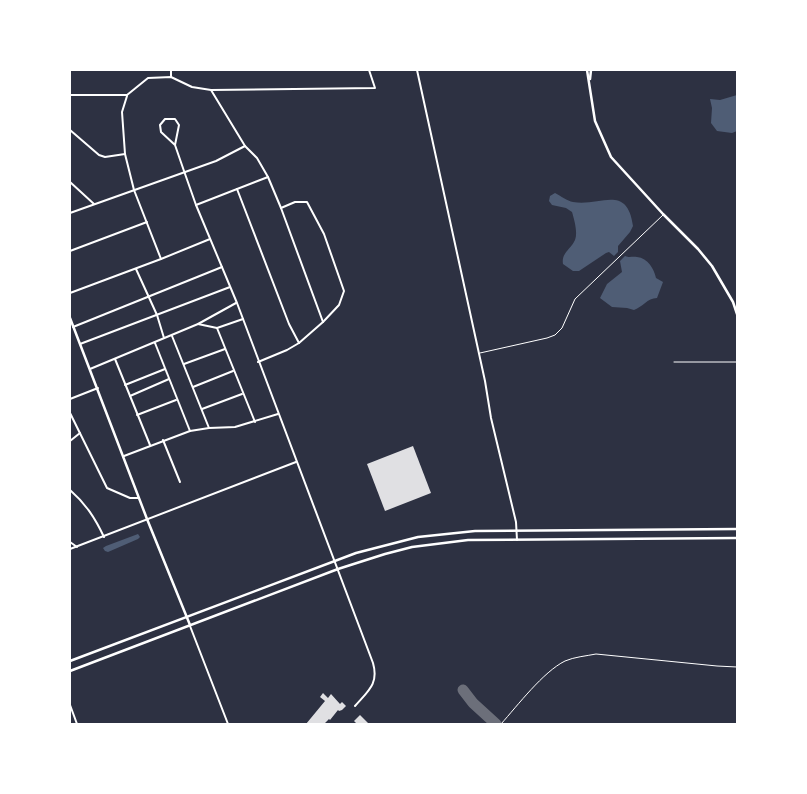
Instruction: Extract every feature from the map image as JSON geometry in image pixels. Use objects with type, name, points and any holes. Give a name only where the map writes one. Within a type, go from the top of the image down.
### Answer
[{"type":"main road","points":[[587,70],[590,80]]},
{"type":"main road","points":[[591,70],[591,102],[595,121],[611,156],[712,266],[733,302],[737,314]]},
{"type":"main road","points":[[70,318],[190,625]]},
{"type":"main road","points":[[70,662],[334,561],[392,542],[427,535],[516,531],[737,529]]},
{"type":"main road","points":[[587,540],[588,530]]},
{"type":"main road","points":[[70,671],[338,569],[385,554],[422,546],[450,542],[517,540],[737,538]]},
{"type":"street","points":[[171,70],[171,77]]},
{"type":"street","points":[[162,259],[134,190],[125,154],[122,112],[127,95],[148,78],[171,77],[192,87],[211,90],[374,88],[369,70]]},
{"type":"street","points":[[417,70],[479,353],[517,540]]},
{"type":"street","points":[[211,90],[245,146],[257,158],[268,177],[323,322]]},
{"type":"street","points":[[70,95],[127,95]]},
{"type":"street","points":[[176,145],[161,132],[160,125],[165,119],[175,119],[180,125],[176,145],[184,172],[237,302],[258,362],[338,569],[375,673],[372,686],[355,706]]},
{"type":"street","points":[[70,130],[99,156],[125,154]]},
{"type":"street","points":[[70,213],[216,161],[245,146]]},
{"type":"street","points":[[196,205],[268,177]]},
{"type":"street","points":[[70,182],[94,204]]},
{"type":"street","points":[[237,189],[289,324],[299,343]]},
{"type":"street","points":[[258,362],[299,343],[339,305],[344,290],[327,244],[307,202],[295,202],[281,208]]},
{"type":"street","points":[[70,251],[147,222]]},
{"type":"street","points":[[70,293],[210,239]]},
{"type":"street","points":[[72,325],[149,297],[222,267]]},
{"type":"street","points":[[136,269],[156,314],[164,338]]},
{"type":"street","points":[[80,344],[230,286]]},
{"type":"street","points":[[90,369],[172,336],[237,302]]},
{"type":"street","points":[[198,324],[217,328],[243,319]]},
{"type":"street","points":[[217,328],[242,394],[255,422]]},
{"type":"street","points":[[172,336],[209,428]]},
{"type":"street","points":[[155,343],[176,400],[190,431]]},
{"type":"street","points":[[184,364],[225,349]]},
{"type":"street","points":[[115,359],[136,415],[150,445]]},
{"type":"street","points":[[125,385],[166,369]]},
{"type":"street","points":[[194,387],[234,370]]},
{"type":"street","points":[[130,396],[169,379]]},
{"type":"street","points":[[70,399],[98,388]]},
{"type":"street","points":[[202,409],[242,394]]},
{"type":"street","points":[[136,415],[176,400]]},
{"type":"street","points":[[70,413],[107,488],[130,498],[140,498]]},
{"type":"street","points":[[124,456],[190,431],[235,427],[278,414]]},
{"type":"street","points":[[70,441],[80,433]]},
{"type":"street","points":[[163,440],[180,482]]},
{"type":"street","points":[[70,549],[297,462]]},
{"type":"street","points":[[70,490],[84,502],[95,517],[104,537]]},
{"type":"street","points":[[70,542],[77,547]]},
{"type":"street","points":[[190,625],[227,724]]},
{"type":"street","points":[[70,705],[77,724]]},
{"type":"lane","points":[[479,353],[555,335],[562,328],[574,299],[663,214]]},
{"type":"lane","points":[[674,362],[737,362]]},
{"type":"lane","points":[[501,724],[553,668],[566,661],[584,656],[596,654],[737,667]]},
{"type":"water","points":[[737,95],[737,131],[732,133],[717,131],[711,123],[712,108],[710,99],[720,100]]},
{"type":"water","points":[[555,193],[573,202],[583,203],[611,200],[625,205],[630,213],[633,226],[618,246],[618,252],[614,256],[609,252],[606,253],[579,271],[573,271],[563,264],[563,257],[575,240],[576,229],[572,212],[566,208],[552,205],[549,201],[550,196]]},
{"type":"water","points":[[625,256],[644,259],[654,271],[656,278],[663,282],[657,298],[650,299],[634,310],[612,307],[600,298],[607,284],[622,272],[620,261]]},
{"type":"water","points":[[138,534],[140,537],[138,539],[108,552],[103,548],[106,546]]},
{"type":"building","points":[[413,446],[431,493],[385,511],[367,464]]},
{"type":"building","points":[[323,693],[328,698],[331,694],[340,704],[342,702],[346,706],[342,710],[338,710],[324,724],[306,724],[325,701],[320,697]]},
{"type":"building","points":[[360,715],[369,724],[357,724],[354,721]]},
{"type":"taxiway","points":[[463,690],[473,703],[496,724]]}]
